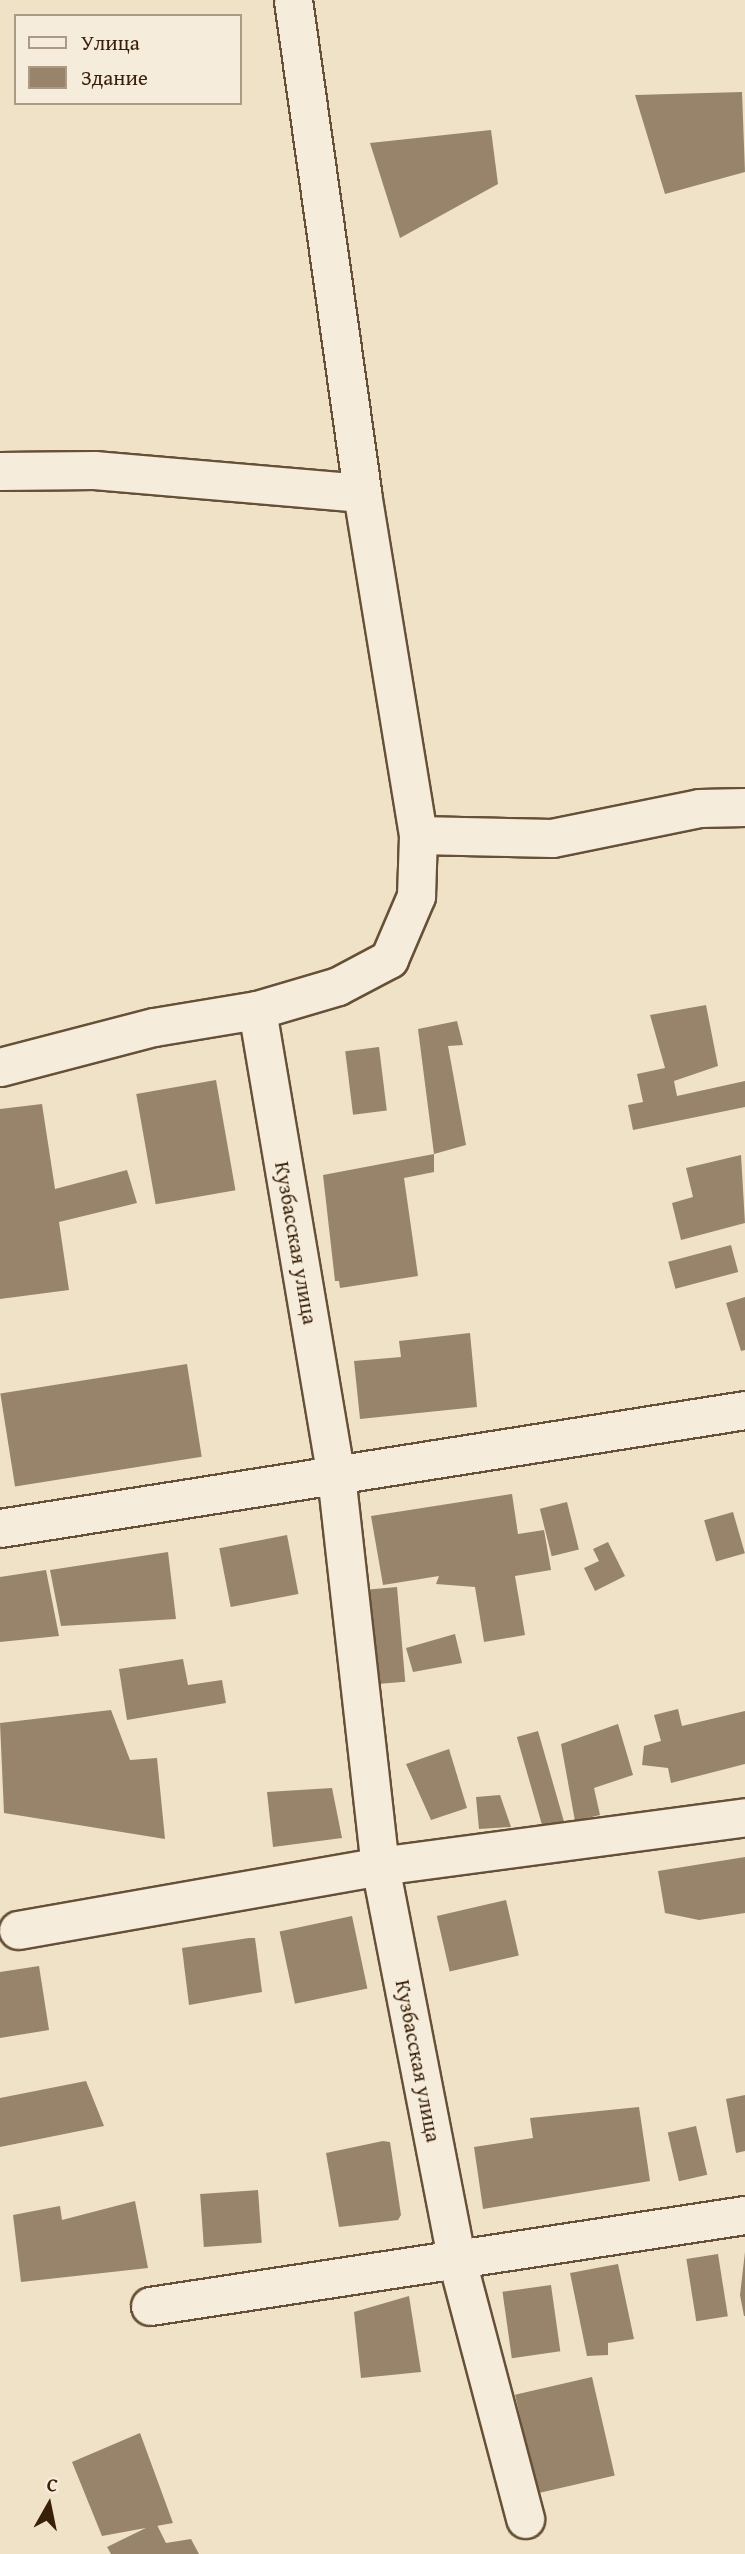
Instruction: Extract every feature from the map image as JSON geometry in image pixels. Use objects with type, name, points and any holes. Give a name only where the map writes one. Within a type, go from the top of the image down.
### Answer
[{"type":"street","points":[[0,1067],[155,1027],[257,1010],[338,986],[389,959],[416,896],[418,835],[362,493],[293,0]]},
{"type":"street","points":[[0,471],[94,470],[362,493]]},
{"type":"street","points":[[418,835],[552,838],[699,808],[745,807]]},
{"type":"street","name":"Кузбасская улица","points":[[257,1010],[336,1475],[380,1866],[456,2257],[526,2519]]},
{"type":"street","points":[[0,1528],[745,1410]]},
{"type":"street","points":[[18,1930],[380,1866],[745,1817]]},
{"type":"street","points":[[150,2306],[456,2257],[745,2215]]},
{"type":"building","points":[[742,92],[745,172],[665,194],[635,95]]},
{"type":"building","points":[[491,130],[498,184],[400,238],[370,143]]},
{"type":"building","points":[[706,1005],[718,1066],[674,1081],[677,1096],[745,1081],[745,1107],[633,1130],[628,1105],[643,1102],[637,1074],[665,1068],[650,1015]]},
{"type":"building","points":[[457,1021],[463,1045],[448,1046],[466,1145],[434,1154],[418,1029]]},
{"type":"building","points":[[379,1047],[387,1111],[353,1115],[345,1051]]},
{"type":"building","points":[[216,1080],[235,1190],[156,1204],[136,1094]]},
{"type":"building","points":[[42,1104],[55,1189],[127,1170],[137,1203],[59,1222],[69,1290],[0,1299],[0,1109]]},
{"type":"building","points":[[434,1154],[434,1172],[404,1178],[418,1276],[340,1288],[339,1281],[335,1281],[323,1175]]},
{"type":"building","points":[[741,1155],[745,1223],[681,1240],[672,1203],[693,1197],[686,1168]]},
{"type":"building","points":[[731,1245],[738,1272],[675,1289],[668,1262]]},
{"type":"building","points":[[745,1297],[745,1350],[741,1351],[726,1303]]},
{"type":"building","points":[[470,1333],[477,1407],[360,1419],[354,1361],[401,1357],[399,1341]]},
{"type":"building","points":[[187,1364],[202,1457],[15,1486],[0,1394]]},
{"type":"building","points":[[512,1494],[518,1534],[544,1530],[551,1570],[515,1576],[525,1635],[484,1642],[475,1587],[436,1584],[439,1576],[383,1585],[371,1516]]},
{"type":"building","points":[[567,1502],[579,1550],[552,1556],[540,1509]]},
{"type":"building","points":[[733,1512],[745,1553],[716,1562],[704,1520]]},
{"type":"building","points":[[287,1535],[298,1594],[231,1607],[219,1548]]},
{"type":"building","points":[[608,1542],[625,1576],[595,1591],[584,1568],[599,1561],[593,1549]]},
{"type":"building","points":[[168,1552],[176,1619],[61,1626],[50,1570]]},
{"type":"building","points":[[46,1570],[59,1636],[0,1642],[0,1577]]},
{"type":"building","points":[[397,1587],[405,1682],[374,1684],[366,1590]]},
{"type":"building","points":[[455,1634],[462,1663],[413,1672],[406,1648]]},
{"type":"building","points":[[183,1659],[188,1685],[222,1680],[226,1703],[127,1720],[119,1669]]},
{"type":"building","points":[[678,1709],[682,1726],[745,1711],[745,1764],[671,1783],[668,1768],[642,1765],[644,1746],[661,1741],[654,1715]]},
{"type":"building","points":[[111,1710],[130,1760],[157,1758],[165,1839],[4,1813],[0,1723]]},
{"type":"building","points":[[618,1724],[633,1775],[594,1788],[600,1815],[575,1821],[561,1744]]},
{"type":"building","points":[[538,1731],[566,1828],[545,1834],[517,1737]]},
{"type":"building","points":[[449,1749],[467,1808],[431,1820],[406,1764]]},
{"type":"building","points":[[332,1788],[342,1838],[273,1847],[267,1792]]},
{"type":"building","points":[[500,1795],[511,1827],[479,1829],[476,1797]]},
{"type":"building","points":[[745,1857],[745,1913],[699,1920],[665,1913],[658,1871]]},
{"type":"building","points":[[506,1900],[519,1956],[450,1972],[437,1916]]},
{"type":"building","points":[[352,1916],[367,1988],[295,2004],[280,1931]]},
{"type":"building","points":[[255,1938],[262,1992],[189,2005],[182,1948]]},
{"type":"building","points":[[39,1966],[49,2030],[0,2038],[0,1972]]},
{"type":"building","points":[[86,2081],[104,2126],[0,2147],[0,2098]]},
{"type":"building","points":[[745,2095],[745,2151],[736,2153],[726,2099]]},
{"type":"building","points":[[639,2107],[650,2181],[483,2209],[474,2147],[533,2138],[530,2118]]},
{"type":"building","points":[[696,2126],[707,2175],[679,2181],[668,2133]]},
{"type":"building","points":[[383,2141],[390,2142],[401,2215],[398,2220],[339,2227],[326,2153]]},
{"type":"building","points":[[258,2190],[262,2243],[204,2247],[200,2194]]},
{"type":"building","points":[[135,2201],[148,2268],[21,2282],[13,2215],[60,2206],[62,2220]]},
{"type":"building","points":[[745,2252],[745,2316],[744,2316],[740,2295]]},
{"type":"building","points":[[718,2254],[728,2316],[696,2321],[686,2259]]},
{"type":"building","points":[[618,2264],[634,2339],[608,2343],[608,2355],[587,2356],[570,2273]]},
{"type":"building","points":[[551,2285],[560,2351],[512,2358],[502,2292]]},
{"type":"building","points":[[409,2296],[421,2372],[361,2378],[354,2312]]},
{"type":"building","points":[[592,2377],[615,2475],[538,2493],[515,2395]]},
{"type":"building","points":[[140,2433],[173,2523],[102,2536],[72,2462]]},
{"type":"building","points":[[156,2523],[166,2543],[191,2539],[199,2554],[111,2554],[107,2547]]}]
